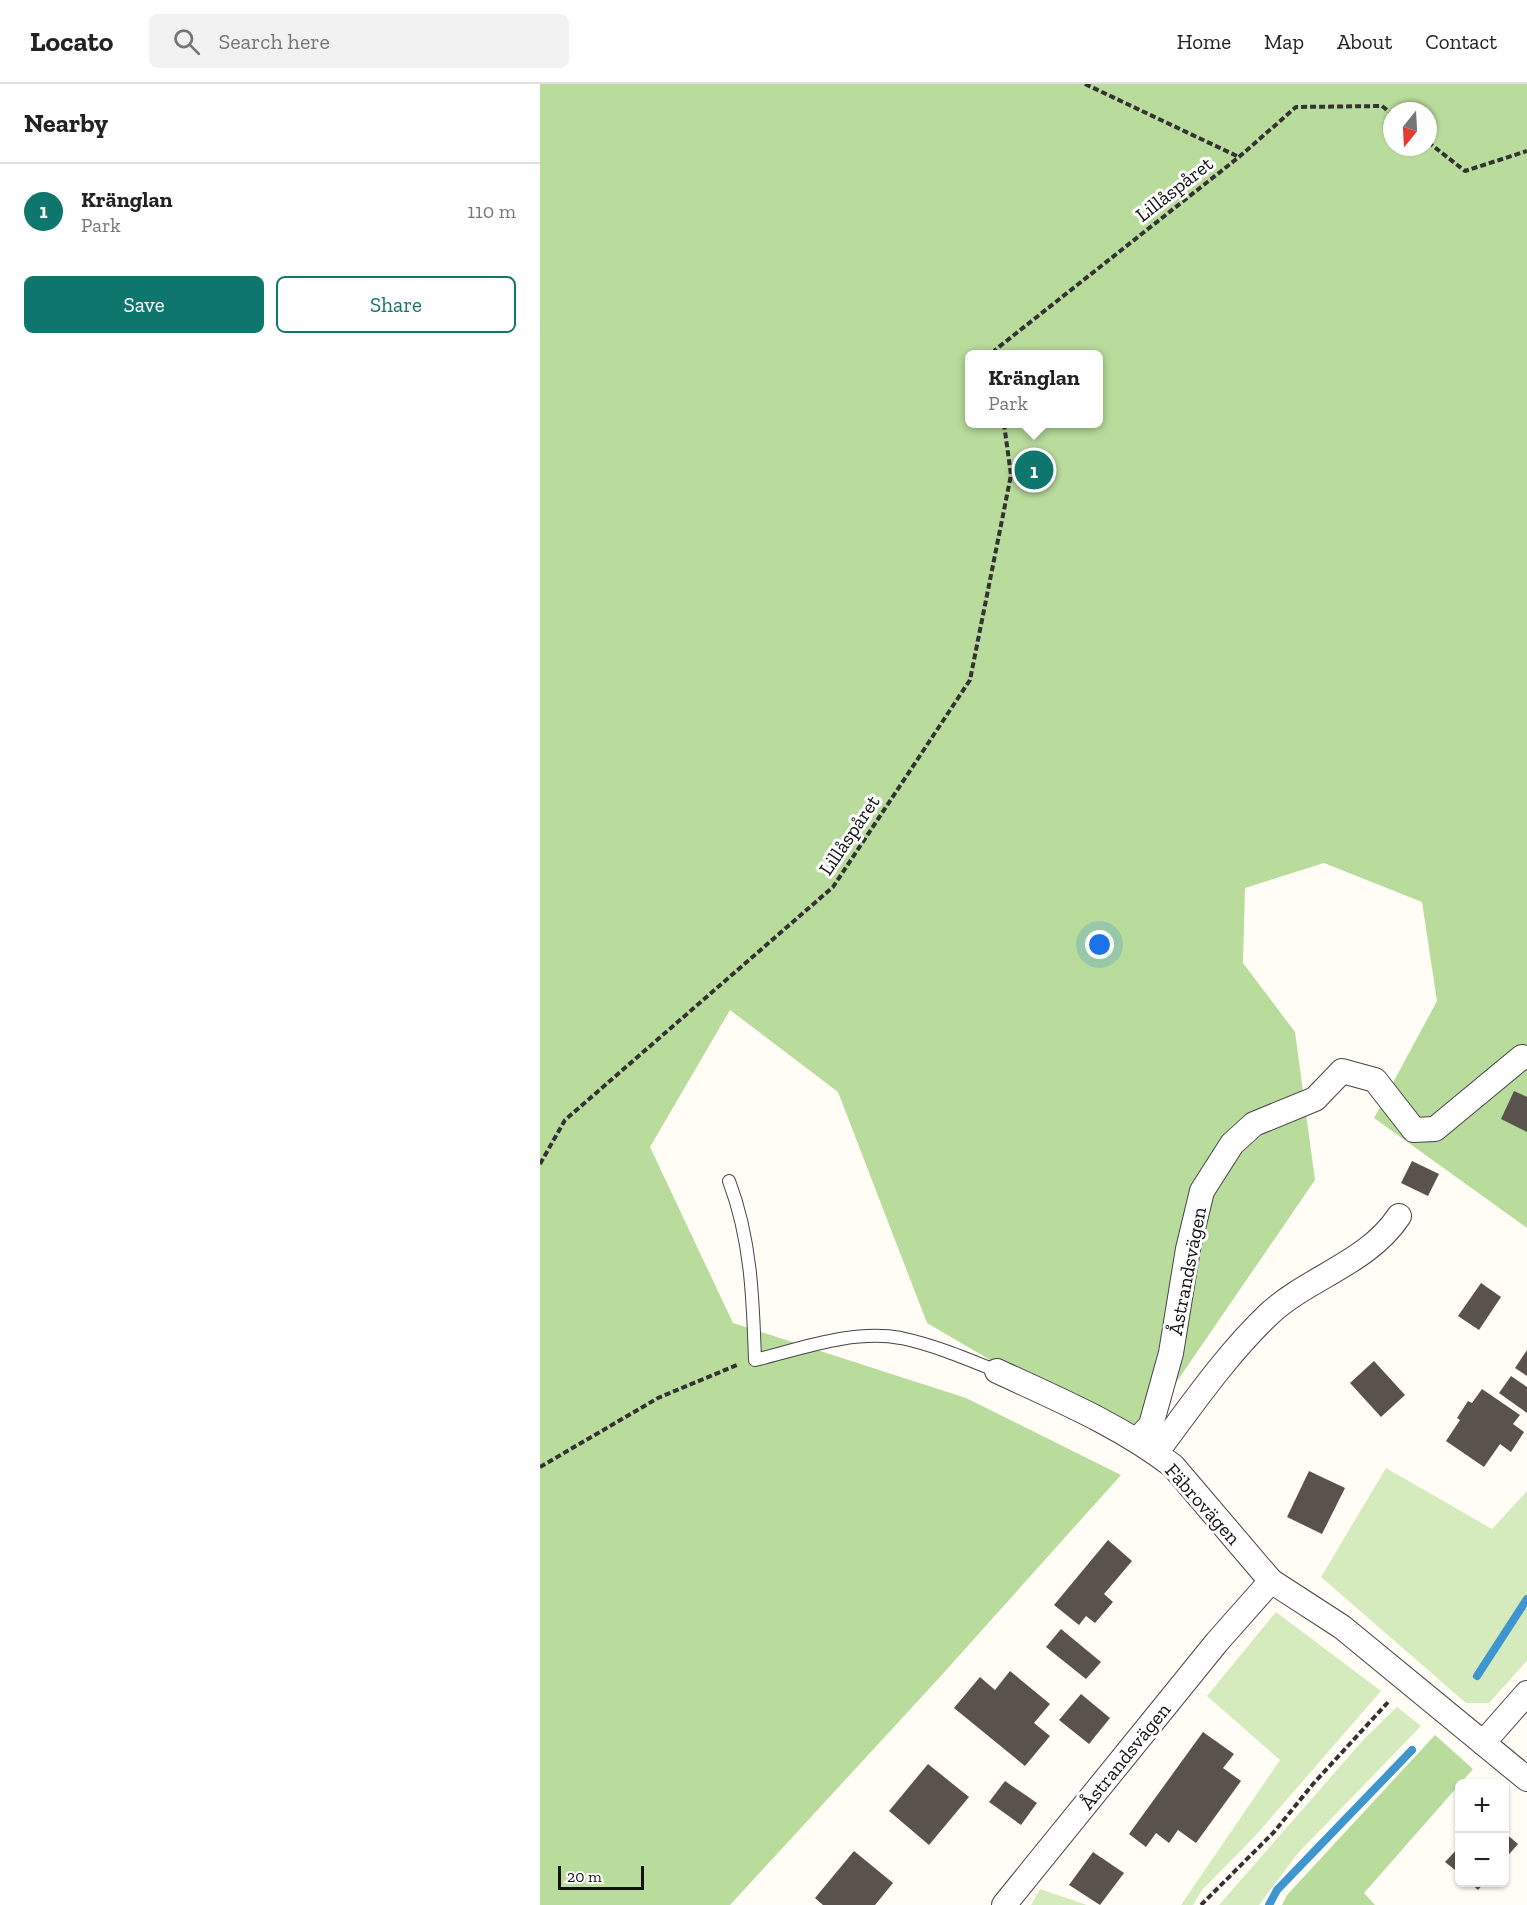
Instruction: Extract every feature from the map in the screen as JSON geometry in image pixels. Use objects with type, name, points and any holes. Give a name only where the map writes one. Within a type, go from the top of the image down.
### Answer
[{"type":"street","name":"Åstrandsvägen","points":[[1147,1447],[1171,1353],[1188,1249],[1202,1191],[1232,1144],[1254,1124],[1315,1099],[1342,1071],[1376,1080],[1414,1130],[1436,1130],[1522,1057]]},
{"type":"street","points":[[1147,1447],[1268,1315],[1296,1292],[1334,1273],[1388,1232],[1399,1216]]},
{"type":"street","name":"Fäbrovägen","points":[[997,1371],[1147,1447],[1173,1466],[1271,1581],[1342,1627],[1410,1680],[1527,1779]]},
{"type":"street","name":"Åstrandsvägen","points":[[1004,1905],[1217,1642],[1271,1581]]},
{"type":"street","points":[[1483,1743],[1527,1693]]},
{"type":"lane","points":[[729,1181],[746,1240],[752,1284],[755,1360]]},
{"type":"lane","name":"Fäbrovägen","points":[[755,1360],[820,1344],[864,1337],[898,1338],[938,1348],[997,1371]]},
{"type":"path","points":[[1085,84],[1239,157]]},
{"type":"path","name":"Lillåspåret","points":[[995,350],[1239,157],[1296,107],[1383,107]]},
{"type":"path","points":[[1437,149],[1465,171],[1527,151]]},
{"type":"path","name":"Lillåspåret","points":[[540,1164],[565,1120],[833,887],[970,680],[1011,475],[1005,428]]},
{"type":"path","points":[[540,1467],[658,1398],[755,1360]]},
{"type":"path","points":[[1201,1905],[1274,1832],[1313,1784],[1410,1680]]},
{"type":"green space","points":[[540,84],[1527,84],[1527,1228],[1374,1118],[1437,1001],[1422,902],[1324,863],[1245,888],[1243,963],[1295,1032],[1315,1180],[1134,1444],[927,1323],[838,1092],[730,1010],[650,1147],[733,1323],[966,1398],[1121,1475],[939,1678],[730,1905],[540,1905]]},
{"type":"green space","points":[[1386,1468],[1492,1529],[1527,1491],[1527,1661],[1489,1703],[1466,1703],[1321,1577]]},
{"type":"green space","points":[[1276,1612],[1381,1691],[1256,1835],[1202,1890],[1193,1905],[1181,1905],[1280,1760],[1207,1696]]},
{"type":"green space","points":[[1397,1707],[1421,1726],[1298,1853],[1259,1905],[1219,1905],[1364,1739]]},
{"type":"green space","points":[[1435,1735],[1473,1769],[1464,1779],[1455,1779],[1455,1789],[1364,1893],[1375,1905],[1282,1905],[1287,1895]]},
{"type":"green space","points":[[1040,1889],[1087,1905],[1031,1905]]},
{"type":"building","points":[[1514,1091],[1527,1097],[1527,1132],[1501,1119]]},
{"type":"building","points":[[1412,1161],[1439,1174],[1428,1196],[1401,1183]]},
{"type":"building","points":[[1481,1283],[1501,1297],[1479,1330],[1458,1316]]},
{"type":"building","points":[[1527,1350],[1527,1376],[1515,1368]]},
{"type":"building","points":[[1374,1361],[1405,1395],[1381,1417],[1350,1383]]},
{"type":"building","points":[[1511,1376],[1527,1387],[1527,1413],[1499,1393]]},
{"type":"building","points":[[1482,1389],[1520,1415],[1513,1424],[1524,1432],[1511,1452],[1500,1444],[1484,1467],[1446,1441],[1460,1420],[1457,1418],[1468,1401],[1472,1403]]},
{"type":"building","points":[[1309,1471],[1345,1488],[1322,1534],[1287,1517]]},
{"type":"building","points":[[1108,1540],[1132,1561],[1104,1594],[1113,1602],[1095,1623],[1086,1616],[1079,1625],[1054,1605]]},
{"type":"building","points":[[1061,1629],[1101,1662],[1086,1679],[1046,1647]]},
{"type":"building","points":[[1010,1671],[1050,1704],[1034,1723],[1050,1736],[1025,1766],[954,1708],[980,1677],[995,1690]]},
{"type":"building","points":[[1081,1694],[1110,1718],[1089,1744],[1059,1720]]},
{"type":"building","points":[[1203,1732],[1234,1754],[1223,1768],[1241,1781],[1196,1843],[1178,1830],[1169,1843],[1156,1833],[1146,1847],[1129,1834]]},
{"type":"building","points":[[928,1764],[969,1797],[929,1845],[889,1811]]},
{"type":"building","points":[[1005,1781],[1037,1803],[1021,1825],[989,1802]]},
{"type":"building","points":[[1509,1836],[1518,1844],[1509,1854]]},
{"type":"building","points":[[854,1851],[893,1883],[875,1905],[823,1905],[815,1898]]},
{"type":"building","points":[[1455,1851],[1455,1870],[1445,1862]]},
{"type":"building","points":[[1093,1852],[1124,1873],[1100,1905],[1069,1885]]},
{"type":"waterway","points":[[1477,1676],[1527,1599]]},
{"type":"waterway","points":[[1269,1905],[1277,1890],[1412,1750]]},
{"type":"place","name":"Kränglan","points":[[1034,470]]}]
